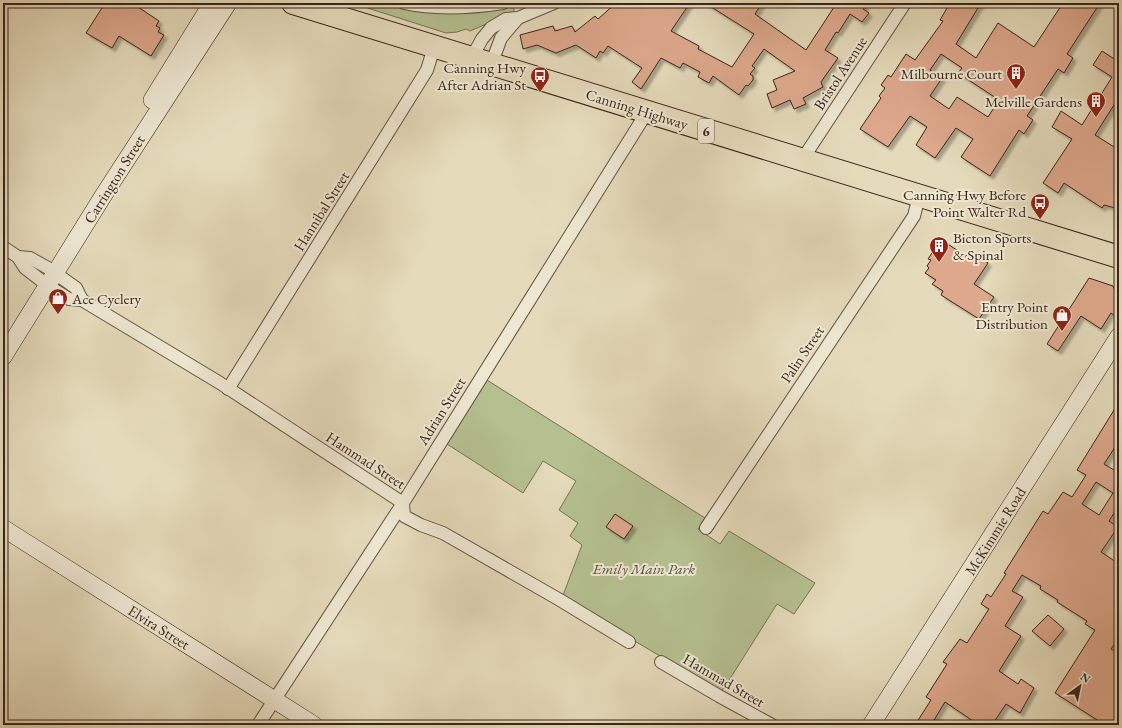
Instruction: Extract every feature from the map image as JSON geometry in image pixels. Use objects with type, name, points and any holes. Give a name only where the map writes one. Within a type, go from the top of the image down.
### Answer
[{"type":"highway","name":"Canning Highway","points":[[293,3],[1119,257]]},
{"type":"main road","name":"Carrington Street","points":[[3,357],[169,70],[212,3]]},
{"type":"main road","name":"Carrington Street","points":[[3,340],[48,277],[228,3]]},
{"type":"main road","name":"McKimmie Road","points":[[871,725],[1119,336]]},
{"type":"main road","name":"Elvira Street","points":[[3,528],[314,725]]},
{"type":"street","points":[[404,3],[427,7],[486,6],[503,3]]},
{"type":"street","points":[[532,3],[549,5]]},
{"type":"street","name":"Bristol Avenue","points":[[802,160],[905,3]]},
{"type":"street","points":[[481,62],[482,39],[491,28],[506,18],[518,18],[549,5]]},
{"type":"street","points":[[481,62],[518,18]]},
{"type":"street","name":"Hannibal Street","points":[[228,389],[428,70],[434,47]]},
{"type":"street","name":"Adrian Street","points":[[258,725],[403,503],[647,112]]},
{"type":"street","name":"Palin Street","points":[[706,528],[914,216],[919,196]]},
{"type":"street","name":"Hammad Street","points":[[3,247],[18,257],[25,268],[76,288],[82,300],[228,389],[403,503],[404,516],[421,525],[443,533],[560,600],[629,642]]},
{"type":"street","name":"Hammad Street","points":[[661,662],[772,725]]},
{"type":"green space","points":[[352,3],[387,3],[419,11],[512,7],[514,12],[470,31],[466,29],[446,33]]},
{"type":"green space","name":"Emily Main Park","points":[[487,380],[705,518],[698,529],[720,544],[729,531],[815,583],[794,614],[777,604],[721,692],[562,598],[582,545],[570,536],[578,523],[559,510],[576,481],[543,461],[523,493],[447,444]]},
{"type":"building","points":[[105,3],[132,3],[159,21],[156,26],[160,28],[158,32],[164,35],[151,56],[119,36],[112,48],[86,33]]},
{"type":"building","points":[[616,3],[690,3],[671,31],[699,46],[698,49],[732,67],[754,34],[705,3],[762,3],[755,14],[806,50],[836,4],[834,3],[867,3],[863,9],[869,13],[862,22],[850,14],[838,33],[836,32],[825,50],[838,58],[821,82],[823,87],[803,98],[806,104],[794,109],[790,100],[772,108],[767,94],[777,90],[773,80],[795,71],[764,49],[752,66],[755,68],[750,74],[753,76],[753,80],[748,86],[746,85],[739,95],[713,76],[709,83],[698,77],[700,72],[683,63],[680,68],[661,58],[641,89],[632,82],[642,68],[608,46],[603,53],[600,51],[596,58],[576,45],[556,53],[537,45],[523,49],[520,35],[553,26],[555,31],[572,26],[575,32],[595,16],[598,19]]},
{"type":"building","points":[[950,3],[981,3],[956,44],[976,58],[998,23],[1034,47],[1063,3],[1100,3],[1067,54],[1073,58],[1064,73],[1058,69],[1027,116],[1033,120],[1024,134],[1019,130],[990,176],[961,157],[973,139],[956,128],[935,158],[916,145],[927,127],[910,116],[888,147],[860,129],[881,98],[879,96],[885,88],[881,85],[888,75],[891,77],[906,54],[915,60],[943,21],[940,20]],"holes":[[[941,54],[962,68],[958,73],[999,100],[988,117],[957,97],[949,109],[930,96],[942,78],[930,70]]]},
{"type":"building","points":[[1102,51],[1119,62],[1119,97],[1095,135],[1119,150],[1119,209],[1104,205],[1102,208],[1064,183],[1058,193],[1043,183],[1072,139],[1052,127],[1061,111],[1082,125],[1112,77],[1093,65]]},
{"type":"building","points":[[943,241],[966,256],[970,251],[988,263],[974,284],[994,297],[979,319],[941,295],[943,291],[932,284],[936,280],[925,273],[929,268],[927,266],[931,260],[928,259],[934,250],[937,251]]},
{"type":"building","points":[[1089,278],[1113,286],[1119,301],[1119,310],[1115,316],[1111,313],[1101,329],[1081,316],[1058,351],[1047,344]]},
{"type":"building","points":[[1119,402],[1119,441],[1104,464],[1119,473],[1119,505],[1109,521],[1118,527],[1101,552],[1119,564],[1119,638],[1111,649],[1119,654],[1119,717],[1114,725],[1105,725],[1055,693],[1095,630],[1085,624],[1087,621],[1040,589],[1041,586],[1022,575],[1012,591],[1023,597],[1005,626],[1021,636],[999,671],[1018,684],[1021,679],[1034,688],[1020,713],[1006,704],[992,725],[970,725],[973,721],[945,702],[931,725],[915,725],[931,700],[926,697],[947,664],[943,662],[960,639],[967,643],[989,609],[981,604],[987,594],[991,597],[1006,574],[1004,573],[1043,511],[1048,514],[1063,492],[1072,497],[1086,475],[1077,470]],"holes":[[[1096,482],[1113,493],[1099,515],[1082,504]]]},
{"type":"building","points":[[615,514],[633,526],[624,539],[606,527]]},
{"type":"building","points":[[1048,615],[1064,629],[1050,646],[1032,631]]},
{"type":"place","name":"Milbourne Court","points":[[1016,90]]},
{"type":"place","name":"Canning Hwy After Adrian St","points":[[540,93]]},
{"type":"place","name":"Melville Gardens","points":[[1096,118]]},
{"type":"place","name":"Canning Hwy Before Point Walter Rd","points":[[1040,220]]},
{"type":"place","name":"Bicton Sports & Spinal","points":[[939,263]]},
{"type":"place","name":"Ace Cyclery","points":[[58,315]]},
{"type":"place","name":"Entry Point Distribution","points":[[1062,332]]}]
